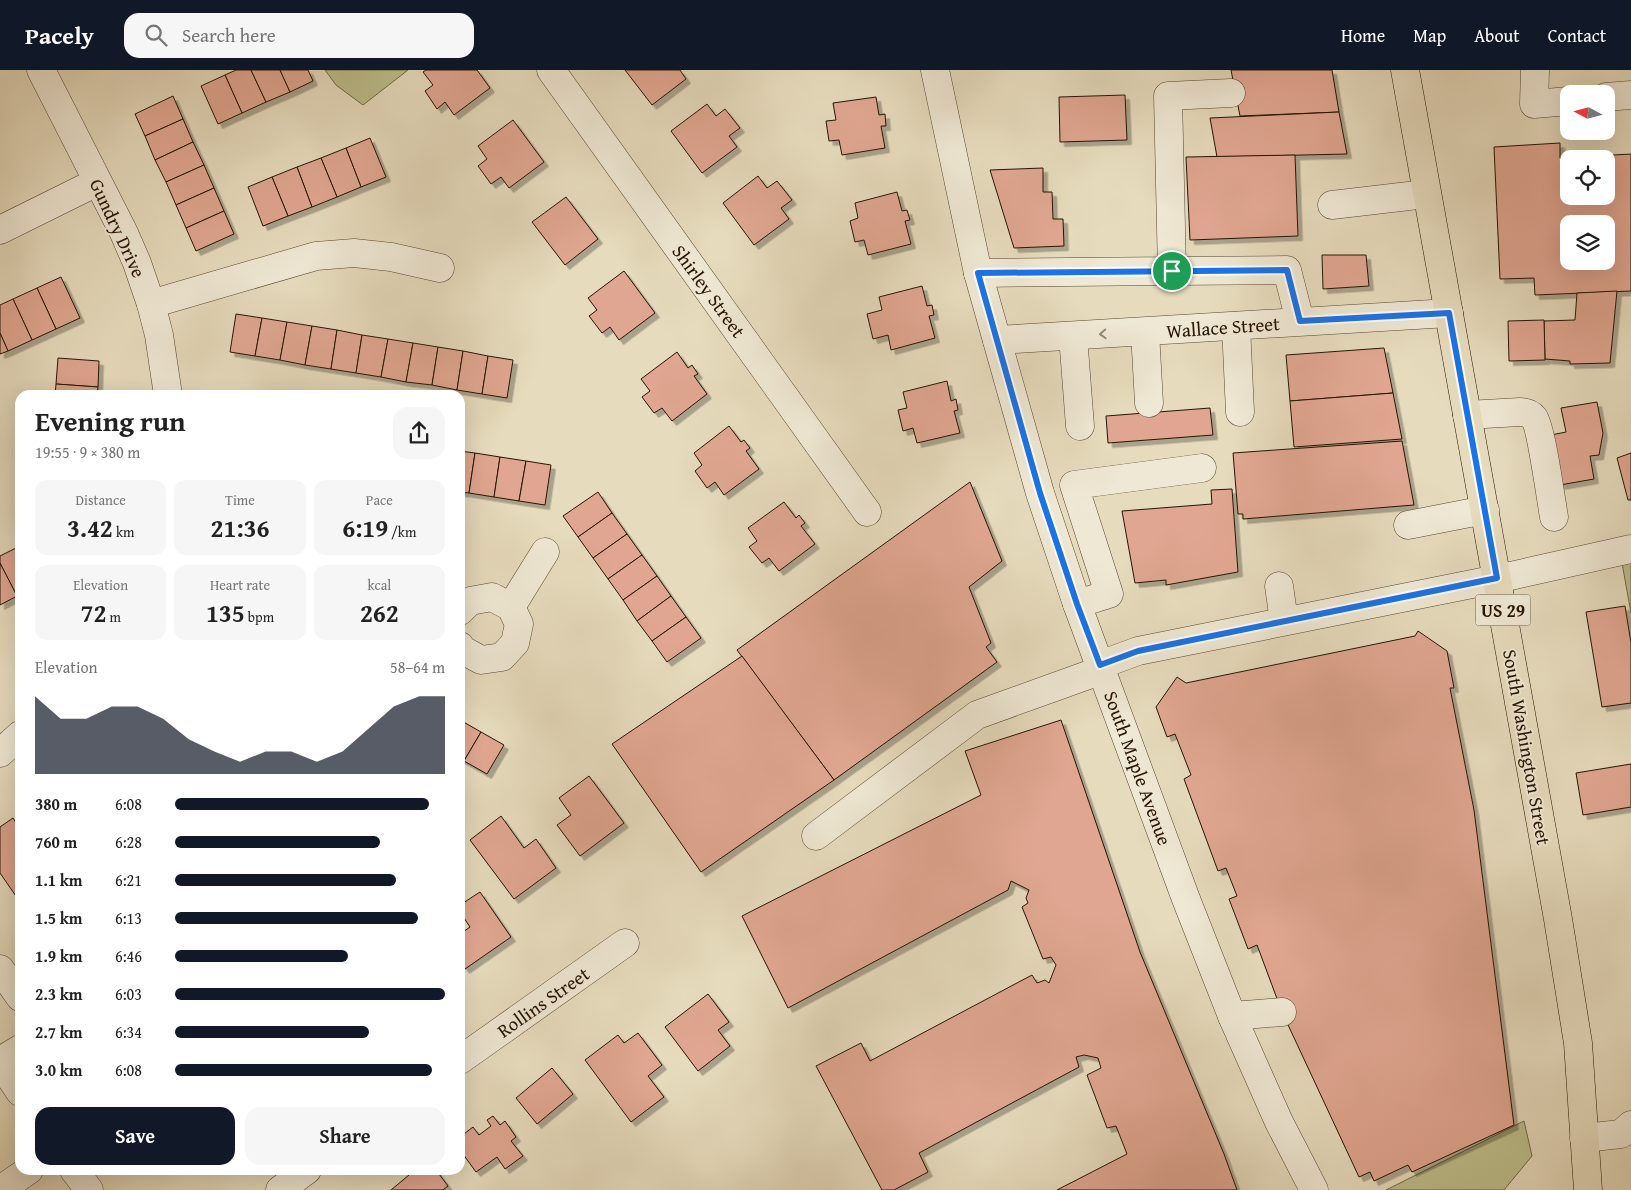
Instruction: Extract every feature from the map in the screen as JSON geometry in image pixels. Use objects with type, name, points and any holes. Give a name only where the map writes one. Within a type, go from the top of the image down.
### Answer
[{"type":"main road","name":"South Washington Street","points":[[1405,70],[1558,919],[1578,1043],[1588,1190]]},
{"type":"street","name":"Shirley Street","points":[[551,70],[868,512]]},
{"type":"street","name":"South Maple Avenue","points":[[935,70],[978,273],[1040,493],[1077,604],[1186,899],[1232,1016],[1279,1122],[1314,1190]]},
{"type":"street","points":[[1535,70],[1534,104],[1560,102]]},
{"type":"street","name":"Gundry Drive","points":[[51,73],[97,182],[137,263],[159,335],[167,390]]},
{"type":"street","points":[[1172,271],[1168,96],[1231,93]]},
{"type":"street","points":[[1615,96],[1631,95]]},
{"type":"street","points":[[0,230],[97,182]]},
{"type":"street","points":[[1332,205],[1426,194]]},
{"type":"street","points":[[151,304],[316,256],[354,253],[391,257],[440,268]]},
{"type":"street","points":[[978,273],[1287,270],[1300,321]]},
{"type":"street","name":"Wallace Street","points":[[997,340],[1449,313]]},
{"type":"street","points":[[1236,326],[1240,412]]},
{"type":"street","points":[[1145,332],[1149,403]]},
{"type":"street","points":[[1073,336],[1080,426]]},
{"type":"street","points":[[1467,415],[1520,412],[1527,413],[1533,417],[1539,432],[1554,516]]},
{"type":"street","points":[[1040,493],[1074,485],[1202,468]]},
{"type":"street","points":[[1074,485],[1109,594],[1077,604]]},
{"type":"street","points":[[1408,524],[1485,510]]},
{"type":"street","points":[[816,836],[977,716],[1101,668],[1138,651],[1631,549]]},
{"type":"street","points":[[511,607],[545,552]]},
{"type":"street","points":[[1279,586],[1284,621]]},
{"type":"street","points":[[465,606],[470,601],[492,597],[511,607],[519,624],[515,643],[502,658],[481,660],[465,651]]},
{"type":"street","points":[[0,753],[15,740]]},
{"type":"street","name":"Rollins Street","points":[[465,1056],[625,943]]},
{"type":"street","points":[[0,969],[15,990]]},
{"type":"street","points":[[1232,1016],[1282,1012]]},
{"type":"street","points":[[15,1052],[0,1061],[15,1084]]},
{"type":"street","points":[[1584,1138],[1621,1134],[1631,1125]]},
{"type":"street","points":[[0,1190],[22,1175]]},
{"type":"street","points":[[78,1175],[89,1190]]},
{"type":"street","points":[[280,1190],[300,1175]]},
{"type":"green space","points":[[325,70],[408,70],[363,105],[336,85]]},
{"type":"green space","points":[[1631,562],[1631,613],[1622,563]]},
{"type":"green space","points":[[1524,1121],[1532,1156],[1504,1190],[1386,1190]]},
{"type":"building","points":[[236,70],[251,70],[266,102],[242,113],[225,75]]},
{"type":"building","points":[[251,70],[280,70],[290,92],[266,102]]},
{"type":"building","points":[[280,70],[308,70],[313,81],[290,92]]},
{"type":"building","points":[[426,70],[477,70],[490,88],[454,115],[445,102],[437,109],[425,91],[433,85],[423,72]]},
{"type":"building","points":[[625,70],[680,70],[686,79],[652,105]]},
{"type":"building","points":[[1231,70],[1332,70],[1339,112],[1240,116]]},
{"type":"building","points":[[225,75],[242,113],[218,124],[201,86]]},
{"type":"building","points":[[1125,95],[1127,140],[1060,142],[1059,97]]},
{"type":"building","points":[[173,96],[183,119],[145,136],[135,114]]},
{"type":"building","points":[[876,97],[879,115],[885,114],[886,126],[881,126],[885,148],[842,155],[839,140],[829,141],[826,121],[836,120],[833,103]]},
{"type":"building","points":[[707,104],[716,116],[725,109],[740,128],[729,136],[737,147],[702,173],[671,131]]},
{"type":"building","points":[[1339,112],[1347,154],[1217,157],[1210,118]]},
{"type":"building","points":[[183,119],[193,142],[155,160],[145,136]]},
{"type":"building","points":[[513,120],[544,162],[509,188],[501,177],[491,184],[478,166],[487,159],[478,146]]},
{"type":"building","points":[[370,138],[386,177],[361,187],[346,148]]},
{"type":"building","points":[[193,142],[204,165],[166,182],[155,160]]},
{"type":"building","points":[[1560,143],[1560,205],[1615,205],[1615,155],[1631,154],[1631,291],[1535,295],[1534,278],[1500,279],[1494,147]]},
{"type":"building","points":[[346,148],[361,187],[337,197],[321,158]]},
{"type":"building","points":[[1295,155],[1298,236],[1190,240],[1186,157]]},
{"type":"building","points":[[321,158],[337,197],[312,207],[297,167]]},
{"type":"building","points":[[204,165],[214,188],[176,205],[166,182]]},
{"type":"building","points":[[297,167],[312,207],[288,216],[272,177]]},
{"type":"building","points":[[1043,168],[1043,192],[1052,192],[1053,219],[1063,219],[1064,246],[1014,248],[990,170]]},
{"type":"building","points":[[758,176],[767,188],[777,181],[792,200],[781,208],[789,219],[754,245],[723,203]]},
{"type":"building","points":[[272,177],[288,216],[263,226],[248,187]]},
{"type":"building","points":[[214,188],[224,211],[186,228],[176,205]]},
{"type":"building","points":[[897,192],[902,211],[907,210],[910,220],[905,221],[911,244],[868,255],[864,240],[855,242],[850,221],[858,218],[855,203]]},
{"type":"building","points":[[566,197],[598,239],[565,265],[532,222]]},
{"type":"building","points":[[224,211],[234,234],[196,251],[186,228]]},
{"type":"building","points":[[1322,255],[1366,255],[1369,286],[1323,289]]},
{"type":"building","points":[[624,271],[655,313],[619,340],[610,327],[602,333],[589,316],[597,310],[588,298]]},
{"type":"building","points":[[61,277],[80,318],[56,329],[37,288]]},
{"type":"building","points":[[922,286],[927,306],[932,305],[934,315],[929,316],[935,338],[891,350],[888,335],[873,339],[867,314],[882,310],[879,297]]},
{"type":"building","points":[[37,288],[56,329],[32,340],[13,299]]},
{"type":"building","points":[[1617,291],[1610,363],[1570,364],[1570,361],[1545,359],[1544,321],[1575,320],[1577,293]]},
{"type":"building","points":[[13,299],[32,340],[8,351],[0,333],[0,305]]},
{"type":"building","points":[[236,314],[262,318],[255,356],[230,352]]},
{"type":"building","points":[[262,318],[287,322],[280,360],[255,356]]},
{"type":"building","points":[[1544,320],[1545,360],[1509,361],[1508,321]]},
{"type":"building","points":[[287,322],[312,326],[305,365],[280,360]]},
{"type":"building","points":[[312,326],[337,330],[331,369],[305,365]]},
{"type":"building","points":[[337,330],[362,335],[356,373],[331,369]]},
{"type":"building","points":[[0,333],[8,351],[0,354]]},
{"type":"building","points":[[362,335],[388,339],[381,377],[356,373]]},
{"type":"building","points":[[388,339],[413,343],[406,382],[381,377]]},
{"type":"building","points":[[413,343],[438,347],[432,385],[406,382]]},
{"type":"building","points":[[438,347],[463,351],[457,390],[432,385]]},
{"type":"building","points":[[1384,348],[1393,393],[1290,401],[1286,355]]},
{"type":"building","points":[[463,351],[488,356],[482,394],[457,390]]},
{"type":"building","points":[[677,352],[688,368],[692,365],[698,374],[694,376],[707,394],[672,421],[662,408],[654,413],[642,397],[650,391],[641,379]]},
{"type":"building","points":[[488,356],[513,360],[507,398],[482,394]]},
{"type":"building","points":[[58,358],[99,361],[98,387],[56,384]]},
{"type":"building","points":[[947,381],[951,401],[956,399],[958,410],[954,411],[960,433],[917,443],[913,428],[903,431],[898,410],[907,408],[903,392]]},
{"type":"building","points":[[56,384],[98,387],[98,390],[55,390]]},
{"type":"building","points":[[1393,393],[1402,439],[1294,447],[1290,401]]},
{"type":"building","points":[[1597,402],[1603,433],[1599,455],[1590,456],[1594,479],[1560,485],[1551,435],[1566,432],[1561,408]]},
{"type":"building","points":[[1210,408],[1213,435],[1108,443],[1106,416]]},
{"type":"building","points":[[729,426],[741,442],[744,440],[750,448],[746,451],[759,469],[724,495],[715,482],[707,488],[695,471],[702,465],[694,453]]},
{"type":"building","points":[[1402,441],[1414,505],[1243,519],[1243,514],[1238,514],[1233,453]]},
{"type":"building","points":[[465,452],[475,453],[469,493],[465,493]]},
{"type":"building","points":[[475,453],[500,457],[494,497],[469,493]]},
{"type":"building","points":[[1631,453],[1631,500],[1628,500],[1617,458]]},
{"type":"building","points":[[500,457],[526,461],[519,501],[494,497]]},
{"type":"building","points":[[526,461],[551,465],[545,505],[519,501]]},
{"type":"building","points":[[970,482],[1002,561],[969,587],[991,643],[986,647],[997,662],[834,780],[737,650]]},
{"type":"building","points":[[1232,489],[1238,572],[1166,585],[1166,580],[1135,583],[1122,511],[1212,504],[1211,490]]},
{"type":"building","points":[[598,492],[612,513],[578,537],[563,516]]},
{"type":"building","points":[[784,502],[796,518],[799,515],[805,523],[801,526],[815,544],[779,571],[769,558],[762,563],[749,547],[757,541],[748,528]]},
{"type":"building","points":[[612,513],[627,534],[593,558],[578,537]]},
{"type":"building","points":[[627,534],[642,555],[608,579],[593,558]]},
{"type":"building","points":[[15,548],[15,592],[0,563],[0,556]]},
{"type":"building","points":[[642,555],[657,576],[623,600],[608,579]]},
{"type":"building","points":[[0,563],[15,592],[15,597],[0,605]]},
{"type":"building","points":[[657,576],[671,596],[637,621],[623,600]]},
{"type":"building","points":[[671,596],[686,617],[652,641],[637,621]]},
{"type":"building","points":[[1625,606],[1631,643],[1631,703],[1602,707],[1586,612]]},
{"type":"building","points":[[686,617],[701,638],[667,662],[652,641]]},
{"type":"building","points":[[1418,631],[1447,651],[1454,688],[1450,688],[1474,810],[1514,1125],[1412,1172],[1408,1165],[1374,1181],[1370,1172],[1359,1177],[1282,1012],[1257,945],[1248,949],[1229,899],[1237,896],[1226,868],[1218,871],[1184,779],[1191,775],[1175,734],[1167,737],[1156,707],[1177,677],[1186,683],[1415,636]]},
{"type":"building","points":[[742,656],[834,780],[701,872],[612,744]]},
{"type":"building","points":[[1061,720],[1140,952],[1224,1154],[1237,1190],[1057,1190],[1127,1154],[1116,1126],[1107,1128],[1087,1075],[1101,1068],[1098,1058],[1084,1055],[1076,1057],[1079,1067],[919,1153],[928,1172],[894,1190],[882,1190],[816,1066],[861,1043],[870,1061],[1032,975],[1037,983],[1045,980],[1049,983],[1056,965],[1051,957],[1043,959],[1022,907],[1028,903],[1026,898],[1029,890],[1011,881],[1008,890],[788,1008],[742,916],[981,795],[965,751]]},
{"type":"building","points":[[465,723],[481,732],[465,759]]},
{"type":"building","points":[[481,732],[504,745],[487,774],[465,762]]},
{"type":"building","points":[[1631,764],[1631,807],[1583,815],[1576,773]]},
{"type":"building","points":[[589,776],[624,823],[580,856],[557,825],[571,815],[559,798]]},
{"type":"building","points":[[501,816],[524,848],[536,839],[556,868],[514,899],[470,840]]},
{"type":"building","points":[[13,818],[15,821],[15,895],[0,873],[0,827]]},
{"type":"building","points":[[480,892],[511,937],[465,969],[465,930],[470,927],[465,920],[465,902]]},
{"type":"building","points":[[708,994],[729,1022],[718,1030],[730,1046],[698,1071],[665,1027]]},
{"type":"building","points":[[638,1033],[662,1065],[648,1076],[664,1097],[631,1122],[585,1060],[618,1035],[624,1043]]},
{"type":"building","points":[[552,1068],[573,1094],[537,1124],[516,1098]]},
{"type":"building","points":[[493,1116],[500,1125],[505,1121],[516,1137],[511,1141],[523,1156],[505,1169],[497,1157],[476,1172],[465,1157],[465,1133],[473,1127],[479,1135],[491,1126],[487,1120]]},
{"type":"building","points":[[409,1175],[440,1175],[448,1186],[443,1190],[391,1190]]},
{"type":"route","points":[[1287,270],[1300,321],[1449,313],[1497,578],[1138,651],[1100,665],[1077,604],[1040,493],[978,273],[1172,271],[1287,270]]}]
